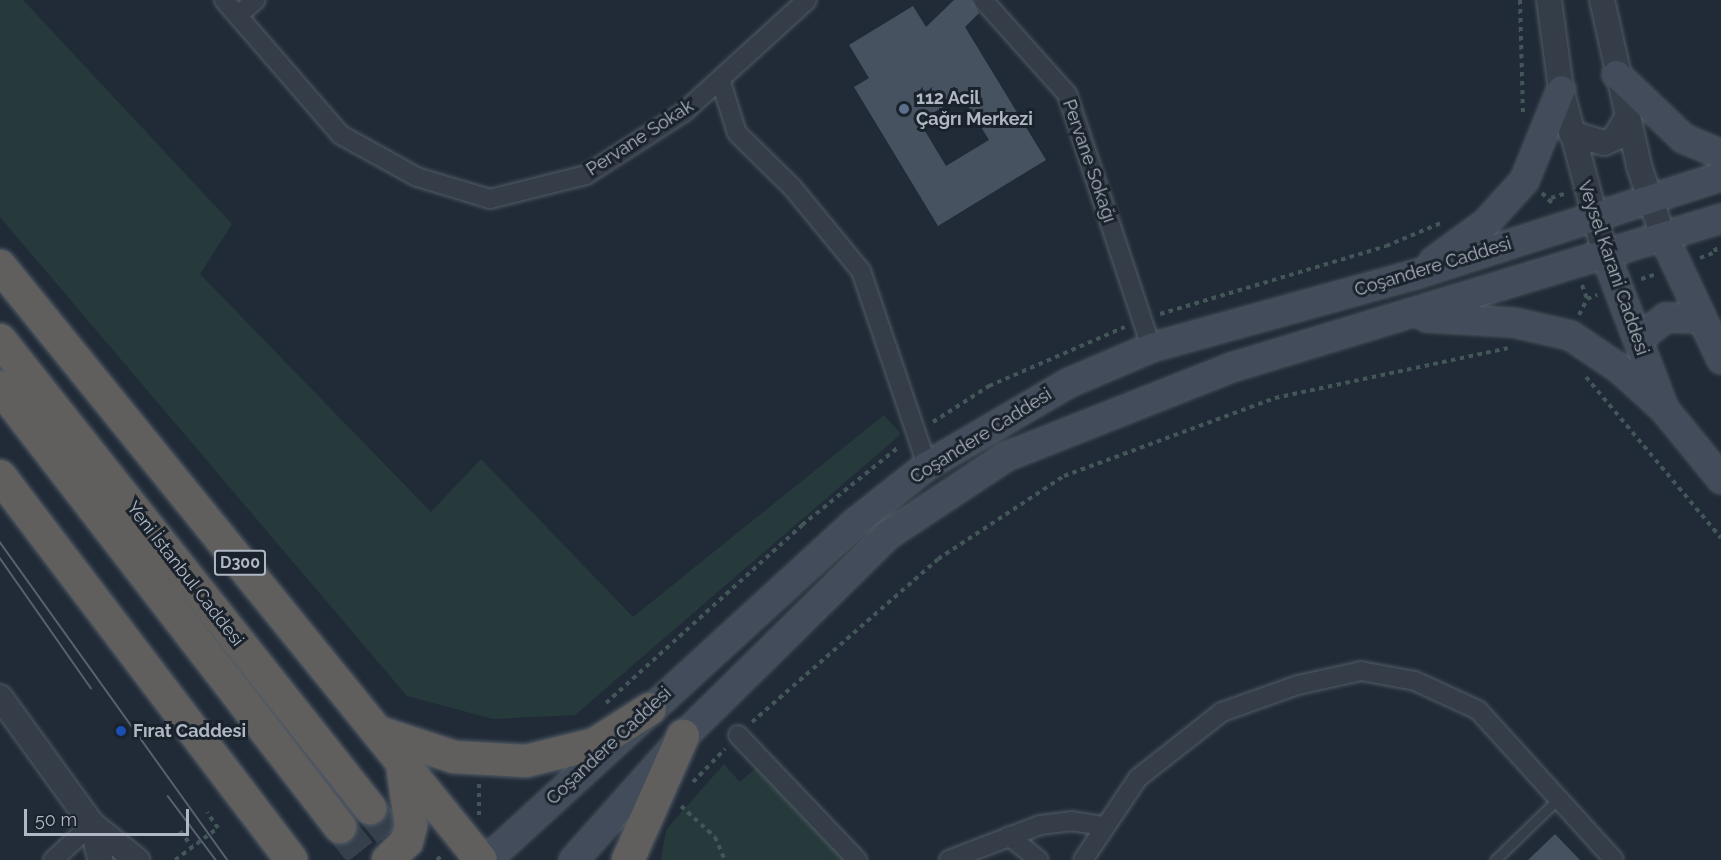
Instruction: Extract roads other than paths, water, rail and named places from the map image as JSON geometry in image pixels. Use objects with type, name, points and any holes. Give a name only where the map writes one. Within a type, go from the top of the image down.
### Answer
[{"type":"highway","name":"D300","points":[[0,266],[399,760],[489,856]]},
{"type":"highway","name":"Yeni İstanbul Caddesi","points":[[0,340],[370,808]]},
{"type":"highway","name":"Yeni İstanbul Caddesi","points":[[0,387],[340,827]]},
{"type":"highway","points":[[0,476],[291,860]]},
{"type":"highway","points":[[376,731],[425,750],[480,760],[526,762],[574,752],[650,709]]},
{"type":"highway","points":[[628,860],[683,736]]},
{"type":"highway","points":[[388,860],[407,841],[411,826],[410,791],[399,760]]},
{"type":"main road","points":[[1616,74],[1683,138],[1721,154]]},
{"type":"main road","points":[[1415,274],[1485,223],[1524,180],[1561,89]]},
{"type":"main road","name":"Coşandere Caddesi","points":[[489,856],[855,522],[927,465],[1069,382],[1150,347],[1415,274],[1721,176]]},
{"type":"main road","name":"Coşandere Caddesi","points":[[573,860],[683,736],[888,534],[1005,456],[1232,367],[1413,316],[1721,218]]},
{"type":"main road","points":[[1663,236],[1721,359]]},
{"type":"main road","name":"Veysel Karani Caddesi","points":[[1605,254],[1664,409],[1721,479]]},
{"type":"main road","points":[[1413,316],[1513,322],[1570,335],[1619,368],[1664,409]]},
{"type":"main road","points":[[1638,339],[1665,317],[1701,318]]},
{"type":"street","name":"Pervane Sokak","points":[[224,0],[341,135],[417,177],[490,199],[586,175],[721,82],[807,0]]},
{"type":"street","points":[[238,15],[256,0]]},
{"type":"street","name":"Pervane Sokağı","points":[[983,0],[1067,94],[1150,347]]},
{"type":"street","name":"Veysel Karani Caddesi","points":[[1549,0],[1561,89],[1570,133],[1605,254]]},
{"type":"street","points":[[1602,0],[1627,117],[1649,198],[1663,236]]},
{"type":"street","points":[[721,82],[737,133],[792,187],[861,271],[927,465]]},
{"type":"street","points":[[1570,133],[1605,143],[1615,138],[1627,117]]},
{"type":"street","points":[[1083,860],[1101,826],[1138,778],[1222,712],[1361,671],[1415,681],[1478,710],[1614,860]]},
{"type":"street","points":[[0,698],[92,824],[137,860]]},
{"type":"street","points":[[738,735],[857,860]]},
{"type":"street","points":[[950,860],[1009,836],[1071,821],[1101,826]]},
{"type":"street","points":[[53,860],[92,824]]},
{"type":"street","points":[[92,824],[100,860]]},
{"type":"street","points":[[1009,836],[1039,860]]},
{"type":"lane","points":[[1495,860],[1558,799]]},
{"type":"tunnel","points":[[370,808],[411,860]]},
{"type":"tunnel","points":[[340,827],[366,860]]},
{"type":"tram line","points":[[0,542],[228,860]]},
{"type":"tram line","points":[[0,558],[91,688]]},
{"type":"tram line","points":[[168,796],[216,860]]},
{"type":"place","name":"112 Acil Çağrı Merkezi","points":[[904,109]]},
{"type":"place","name":"Fırat Caddesi","points":[[121,731]]}]
